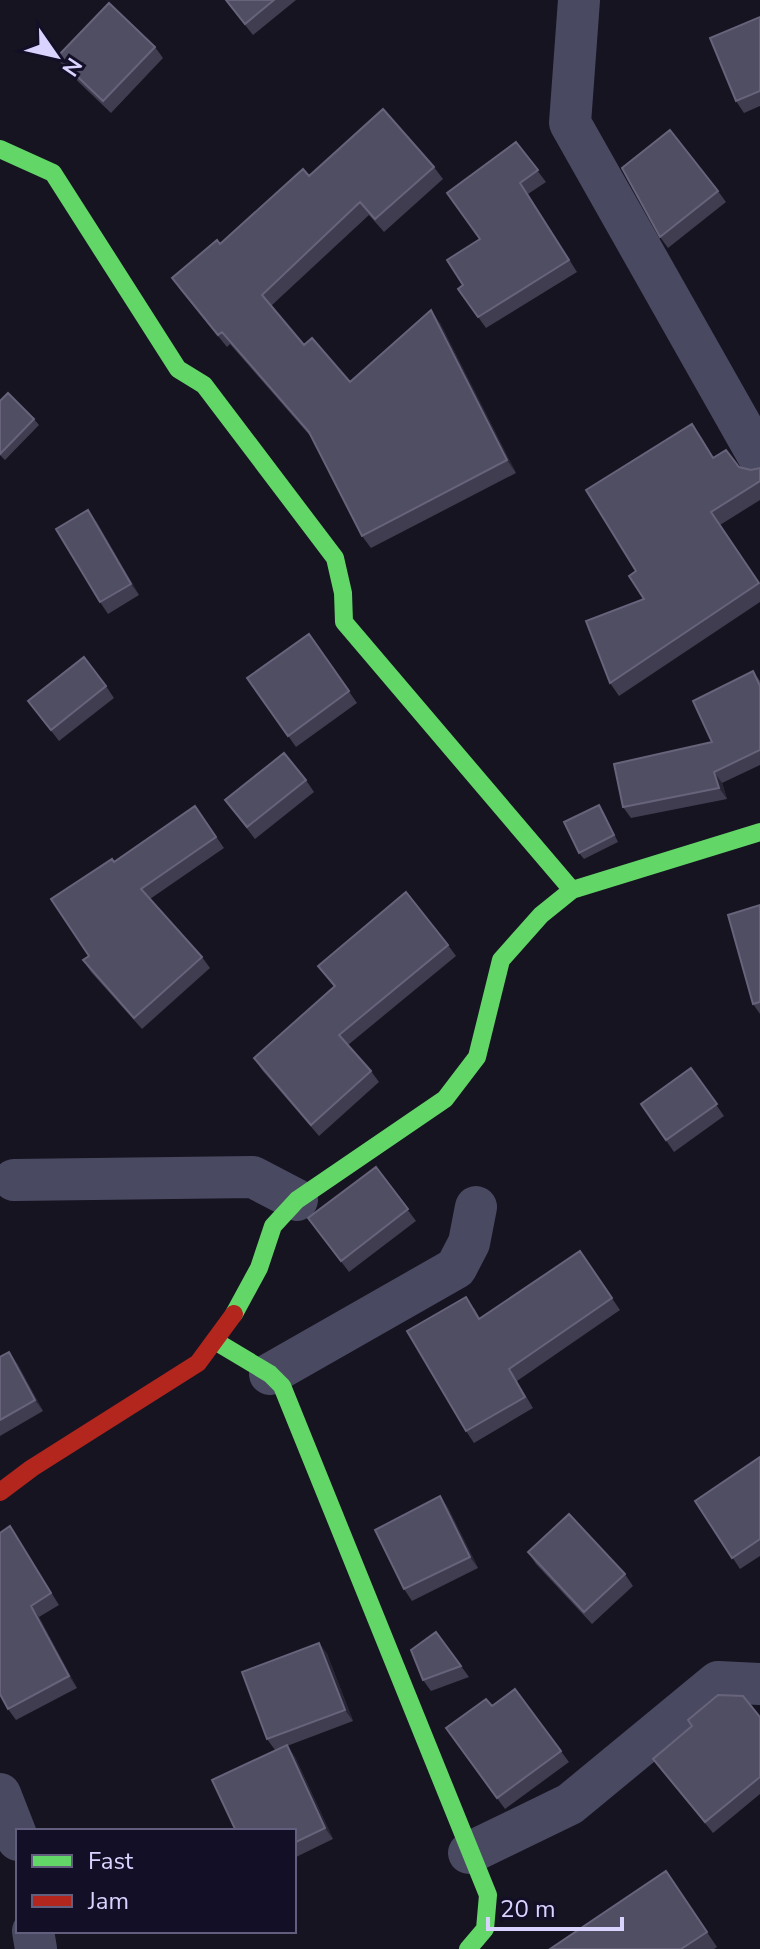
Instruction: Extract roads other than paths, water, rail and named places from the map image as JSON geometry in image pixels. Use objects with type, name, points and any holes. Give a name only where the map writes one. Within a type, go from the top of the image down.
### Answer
[{"type":"street","points":[[579,0],[570,123],[760,459]]},
{"type":"street","points":[[0,149],[53,173],[178,369],[204,385],[335,558],[343,593],[344,622],[572,890]]},
{"type":"street","points":[[0,1492],[32,1468],[198,1363],[232,1317],[259,1268],[273,1226],[297,1200],[445,1099],[477,1057],[501,960],[541,915],[572,890],[760,832]]},
{"type":"street","points":[[14,1180],[253,1177],[297,1200]]},
{"type":"street","points":[[270,1374],[456,1268],[469,1243],[476,1207]]},
{"type":"street","points":[[215,1341],[270,1374],[282,1386],[488,1895],[483,1942]]},
{"type":"street","points":[[469,1853],[570,1804],[718,1682],[760,1684]]},
{"type":"street","points":[[0,1794],[16,1835]]}]
